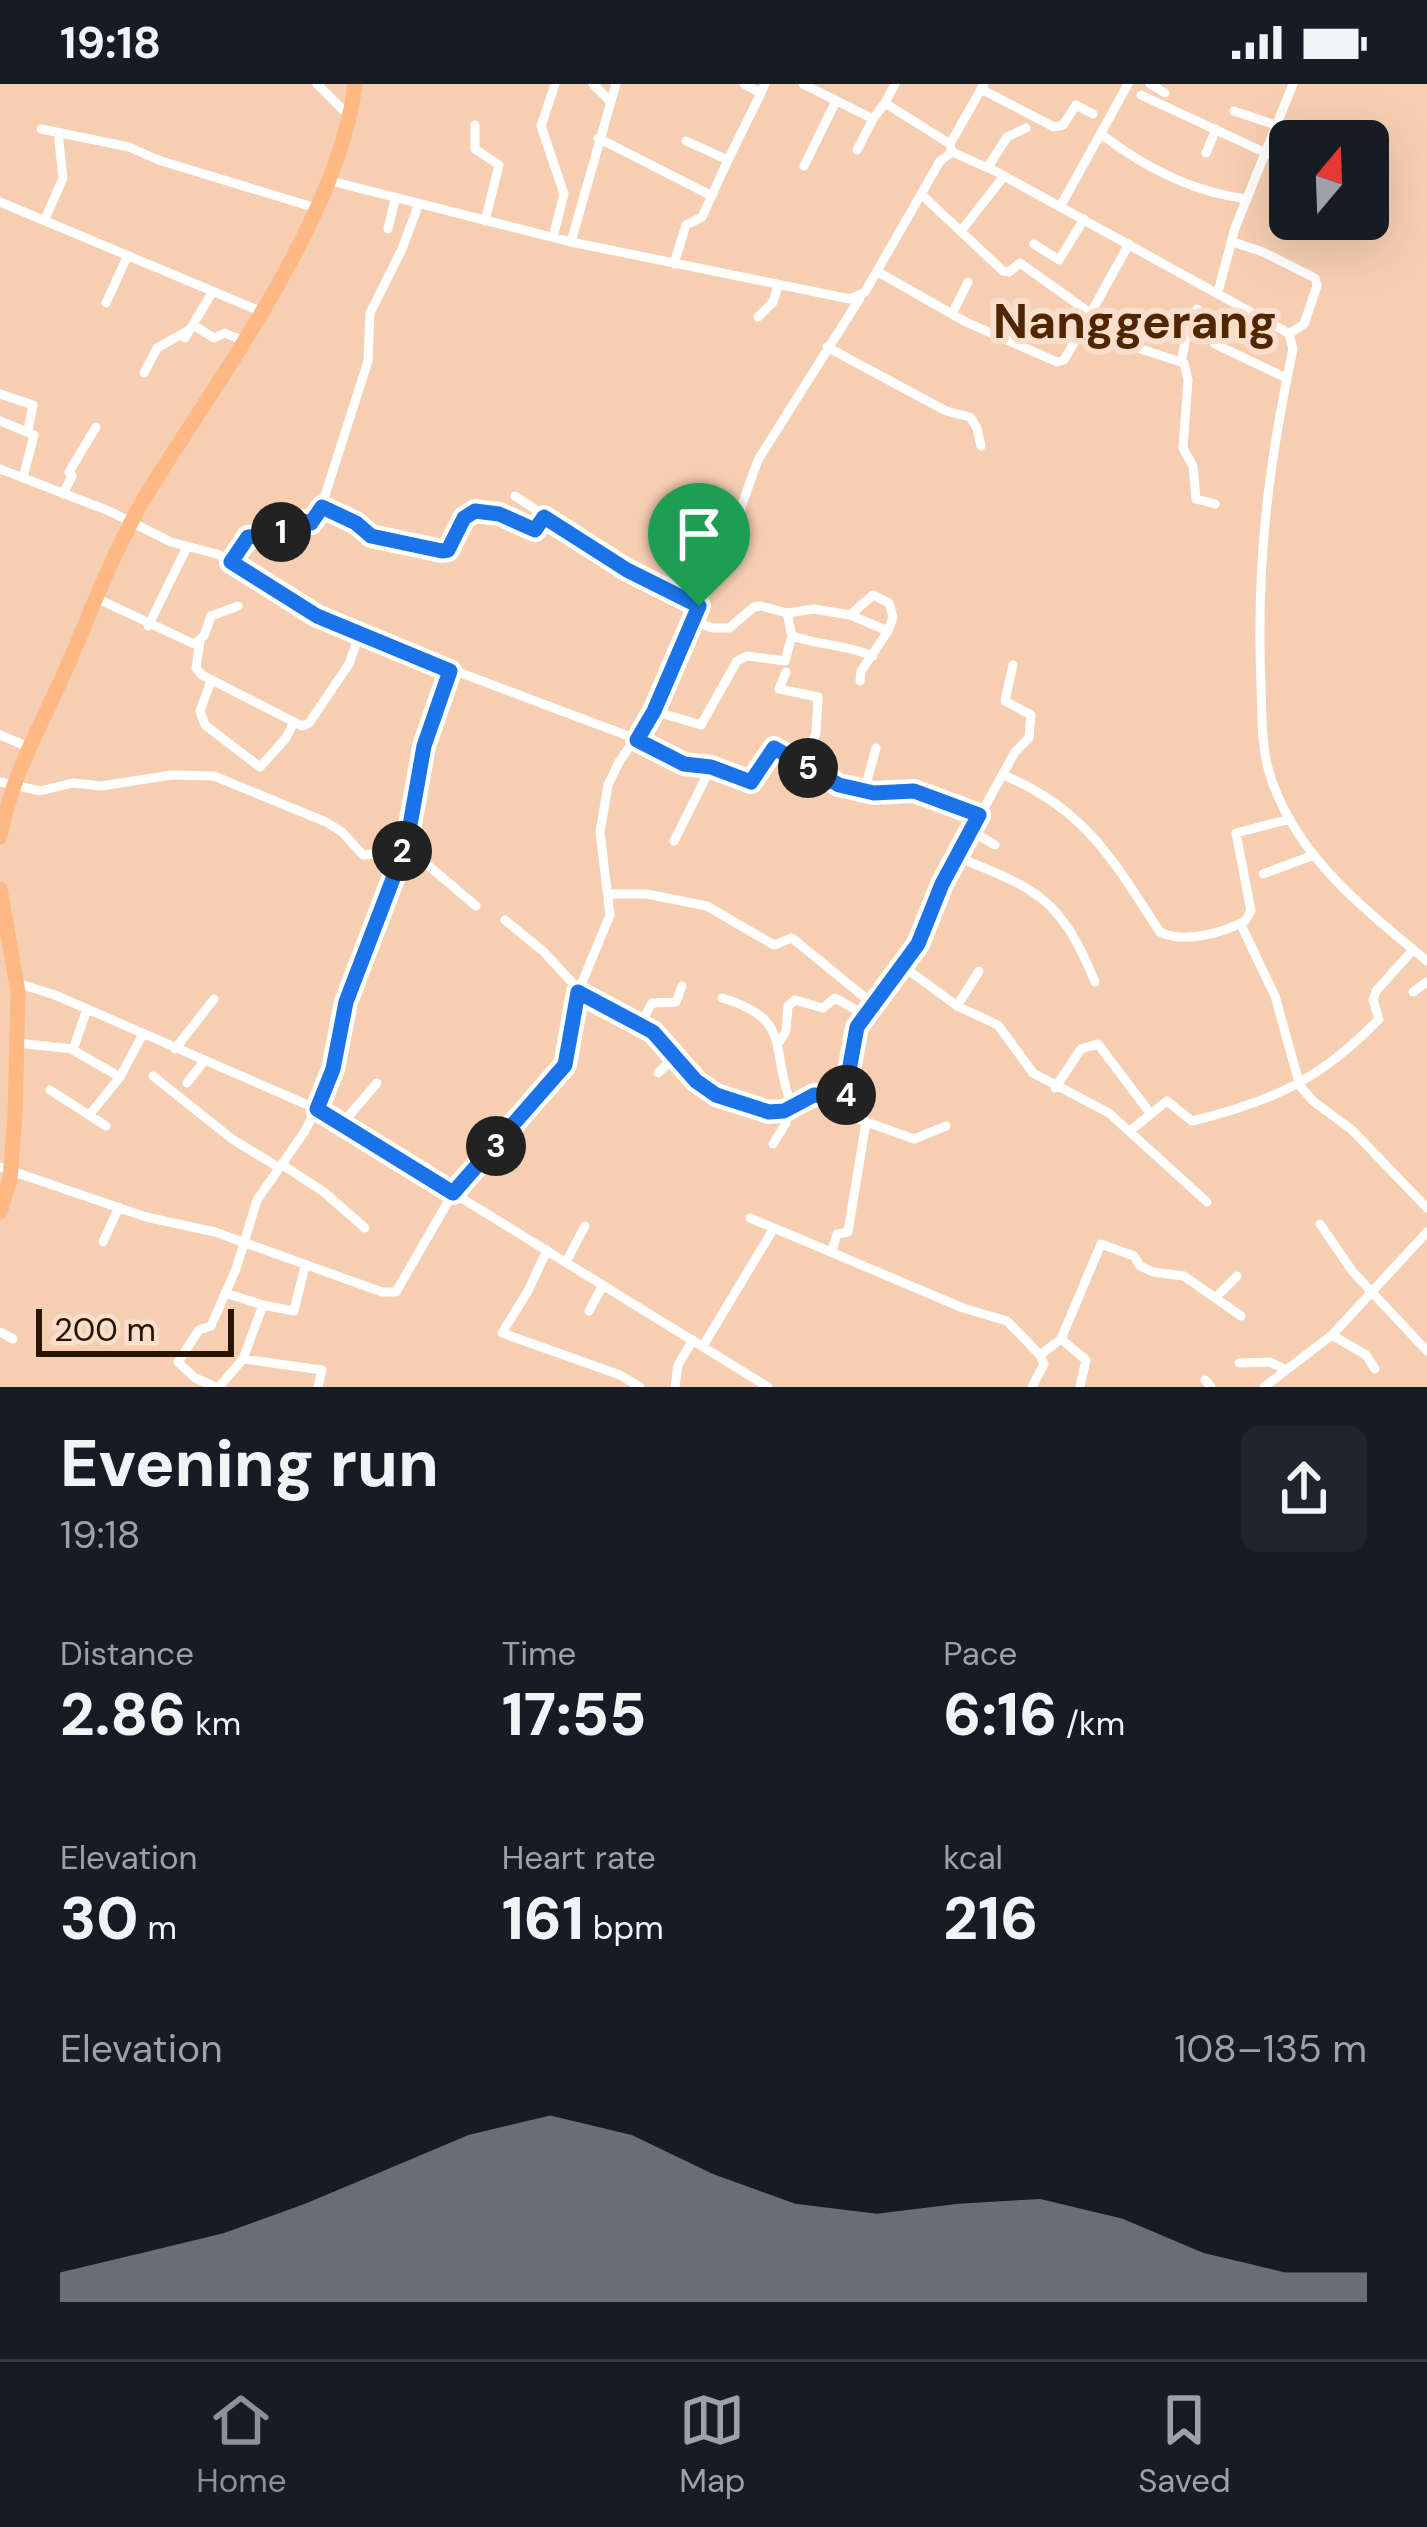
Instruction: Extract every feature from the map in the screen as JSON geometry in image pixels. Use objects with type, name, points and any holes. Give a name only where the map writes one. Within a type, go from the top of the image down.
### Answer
[{"type":"highway","points":[[0,837],[7,785],[31,748],[130,521],[243,341],[316,208],[350,117],[355,84]]},
{"type":"highway","points":[[0,1212],[17,1043],[17,983],[1,897]]},
{"type":"street","points":[[317,84],[350,117]]},
{"type":"street","points":[[553,237],[564,194],[541,126],[555,84]]},
{"type":"street","points":[[592,84],[610,100]]},
{"type":"street","points":[[571,242],[616,84]]},
{"type":"street","points":[[674,264],[686,225],[702,217],[763,88],[745,84]]},
{"type":"street","points":[[803,84],[873,119]]},
{"type":"street","points":[[857,150],[895,84]]},
{"type":"street","points":[[1060,206],[1128,84]]},
{"type":"street","points":[[1150,84],[1165,93]]},
{"type":"street","points":[[1282,120],[1293,84]]},
{"type":"street","points":[[5,1169],[244,1243],[382,1292],[395,1292],[453,1193],[565,1065],[579,991],[607,928],[603,805],[619,762],[654,711],[730,538],[758,460],[878,272],[983,86],[1054,127],[1064,124],[1076,105],[1094,114]]},
{"type":"street","points":[[1141,95],[1268,154],[1247,199],[1218,292]]},
{"type":"street","points":[[804,166],[836,101]]},
{"type":"street","points":[[885,103],[951,148],[1289,334],[1293,350],[1268,475],[1258,598],[1265,745],[1272,783],[1314,855],[1348,893],[1427,962]]},
{"type":"street","points":[[1234,111],[1269,124]]},
{"type":"street","points":[[475,125],[475,149],[496,160],[500,170],[485,221]]},
{"type":"street","points":[[988,167],[1007,137],[1026,128]]},
{"type":"street","points":[[41,129],[129,147],[316,208]]},
{"type":"street","points":[[1206,153],[1216,129]]},
{"type":"street","points":[[45,219],[63,178],[58,134]]},
{"type":"street","points":[[1101,134],[1151,170],[1247,199]]},
{"type":"street","points":[[598,138],[712,196]]},
{"type":"street","points":[[686,141],[728,160]]},
{"type":"street","points":[[961,231],[1004,176]]},
{"type":"street","points":[[327,180],[571,242],[840,299],[860,297]]},
{"type":"street","points":[[922,195],[1003,271],[1020,263],[1090,313]]},
{"type":"street","points":[[388,229],[395,200]]},
{"type":"street","points":[[0,202],[260,311]]},
{"type":"street","points":[[231,562],[248,537],[274,535],[303,521],[311,523],[322,507],[368,361],[370,313],[418,206]]},
{"type":"street","points":[[1034,244],[1059,260],[1084,219]]},
{"type":"street","points":[[1234,242],[1315,278],[1303,327],[1289,334]]},
{"type":"street","points":[[878,272],[952,314],[1058,362],[1064,361],[1130,244]]},
{"type":"street","points":[[106,303],[128,257]]},
{"type":"street","points":[[952,314],[968,282]]},
{"type":"street","points":[[758,317],[771,304],[778,286]]},
{"type":"street","points":[[144,373],[157,348],[189,331],[213,291]]},
{"type":"street","points":[[1181,362],[1197,309]]},
{"type":"street","points":[[189,331],[214,338],[225,333],[243,341]]},
{"type":"street","points":[[1078,336],[1102,345],[1119,342],[1187,366],[1183,450],[1194,471],[1196,499],[1215,504]]},
{"type":"street","points":[[1215,344],[1286,378]]},
{"type":"street","points":[[827,347],[946,411],[970,417],[981,446]]},
{"type":"street","points":[[0,394],[32,404],[28,430]]},
{"type":"street","points":[[0,421],[28,430],[35,439],[23,478]]},
{"type":"street","points":[[63,494],[72,476],[69,472],[96,427]]},
{"type":"street","points":[[0,469],[187,548],[212,552],[317,616],[359,635],[637,740],[684,764],[711,767],[751,782],[772,748],[839,785],[864,792],[914,791],[979,815]]},
{"type":"street","points":[[515,496],[627,570],[699,606]]},
{"type":"street","points":[[322,507],[371,536],[442,551],[448,550],[464,518],[475,511],[499,514],[535,530],[544,517]]},
{"type":"street","points":[[148,626],[187,548]]},
{"type":"street","points":[[850,614],[868,598],[878,596],[892,612],[888,631],[861,671],[860,681]]},
{"type":"street","points":[[94,597],[148,626],[192,644],[200,641]]},
{"type":"street","points":[[238,606],[211,616],[200,641],[196,669],[302,726],[309,723],[349,664],[359,635]]},
{"type":"street","points":[[692,621],[729,628],[754,608],[788,613],[814,609],[850,614],[888,631]]},
{"type":"street","points":[[654,711],[701,724],[737,661],[747,656],[785,661],[792,636],[788,613]]},
{"type":"street","points":[[792,636],[818,645],[843,644],[874,656]]},
{"type":"street","points":[[840,1101],[847,1094],[854,1036],[904,967],[979,815],[1015,752],[1029,738],[1030,713],[1006,703],[1013,665]]},
{"type":"street","points":[[263,1305],[244,1359],[217,1387],[195,1378],[178,1362],[199,1330],[211,1326],[257,1200],[317,1109],[333,1069],[346,1002],[402,852],[424,746],[450,671]]},
{"type":"street","points":[[785,672],[778,689],[818,697],[816,733],[803,766]]},
{"type":"street","points":[[211,681],[200,711],[205,725],[260,767],[294,722]]},
{"type":"street","points":[[0,735],[31,748]]},
{"type":"street","points":[[864,792],[877,748]]},
{"type":"street","points":[[674,841],[711,767]]},
{"type":"street","points":[[1004,775],[1070,811],[1108,853],[1162,934],[1202,935],[1241,925],[1251,911],[1236,832],[1290,818]]},
{"type":"street","points":[[7,785],[40,790],[73,783],[101,786],[172,776],[214,776],[326,822],[361,854],[402,852],[430,867],[476,906]]},
{"type":"street","points":[[971,831],[994,845]]},
{"type":"street","points":[[1263,874],[1314,855]]},
{"type":"street","points":[[957,857],[1040,895],[1075,934],[1095,982]]},
{"type":"street","points":[[609,894],[646,894],[707,906],[774,946],[792,938],[874,1005]]},
{"type":"street","points":[[506,920],[579,991],[641,1023],[677,1055],[696,1081],[716,1095],[769,1112],[814,1095],[840,1101]]},
{"type":"street","points":[[1241,925],[1275,996],[1300,1085],[1352,1130],[1427,1208]]},
{"type":"street","points":[[1379,1019],[1373,1000],[1376,992],[1413,950]]},
{"type":"street","points":[[904,967],[957,1006],[998,1025],[1034,1073],[1109,1113],[1208,1202]]},
{"type":"street","points":[[957,1006],[980,971]]},
{"type":"street","points":[[1413,992],[1427,982]]},
{"type":"street","points":[[17,983],[317,1109],[768,1387]]},
{"type":"street","points":[[641,1023],[652,1003],[676,1002],[682,986]]},
{"type":"street","points":[[722,998],[752,1007],[780,1041]]},
{"type":"street","points":[[773,1144],[786,1123],[788,1108],[780,1041],[788,1006],[795,1000],[824,1007],[835,998],[865,1016]]},
{"type":"street","points":[[175,1049],[214,999]]},
{"type":"street","points":[[1131,1130],[1170,1101],[1186,1119],[1194,1120],[1264,1102],[1336,1060],[1393,1008]]},
{"type":"street","points":[[73,1049],[87,1009]]},
{"type":"street","points":[[91,1113],[120,1077],[143,1034]]},
{"type":"street","points":[[17,1043],[73,1049],[120,1077]]},
{"type":"street","points":[[1055,1088],[1082,1049],[1097,1044],[1150,1113]]},
{"type":"street","points":[[658,1073],[677,1055]]},
{"type":"street","points":[[187,1083],[204,1061]]},
{"type":"street","points":[[153,1076],[232,1139],[325,1192],[365,1228]]},
{"type":"street","points":[[342,1124],[377,1083]]},
{"type":"street","points":[[50,1090],[106,1126]]},
{"type":"street","points":[[840,1101],[841,1107],[866,1122],[918,1140],[946,1126]]},
{"type":"street","points":[[832,1250],[837,1234],[848,1232],[866,1122]]},
{"type":"street","points":[[103,1242],[131,1195]]},
{"type":"street","points":[[750,1218],[964,1308],[1004,1319],[1041,1363]]},
{"type":"street","points":[[1320,1224],[1353,1272],[1427,1351]]},
{"type":"street","points":[[566,1262],[585,1226]]},
{"type":"street","points":[[675,1387],[678,1365],[698,1343],[774,1228]]},
{"type":"street","points":[[1264,1387],[1332,1335],[1427,1232]]},
{"type":"street","points":[[1032,1387],[1041,1363],[1061,1339],[1101,1244],[1134,1256],[1140,1266],[1153,1272],[1184,1276],[1241,1316]]},
{"type":"street","points":[[547,1250],[501,1333],[640,1387]]},
{"type":"street","points":[[225,1293],[294,1311],[305,1266]]},
{"type":"street","points":[[1215,1298],[1237,1276]]},
{"type":"street","points":[[589,1311],[603,1285]]},
{"type":"street","points":[[0,1332],[13,1340]]},
{"type":"street","points":[[1332,1335],[1366,1354],[1375,1369]]},
{"type":"street","points":[[1061,1339],[1084,1357],[1080,1387]]},
{"type":"street","points":[[244,1359],[320,1370],[318,1387]]},
{"type":"street","points":[[1239,1363],[1270,1362],[1283,1369]]},
{"type":"district","name":"Nanggerang","points":[[1135,321]]},
{"type":"route","points":[[322,507],[371,536],[442,551],[448,550],[469,513],[484,510],[535,530],[544,517],[627,570],[699,606],[637,740],[684,764],[711,767],[751,782],[774,748],[839,785],[881,794],[914,791],[979,815],[942,884],[918,944],[857,1027],[850,1082],[840,1101],[814,1095],[784,1111],[769,1112],[716,1095],[696,1081],[662,1038],[578,992],[565,1065],[453,1193],[317,1109],[333,1069],[346,1002],[407,842],[424,746],[450,671],[349,632],[231,562],[248,537],[274,535],[303,521],[311,523],[322,507]]}]
